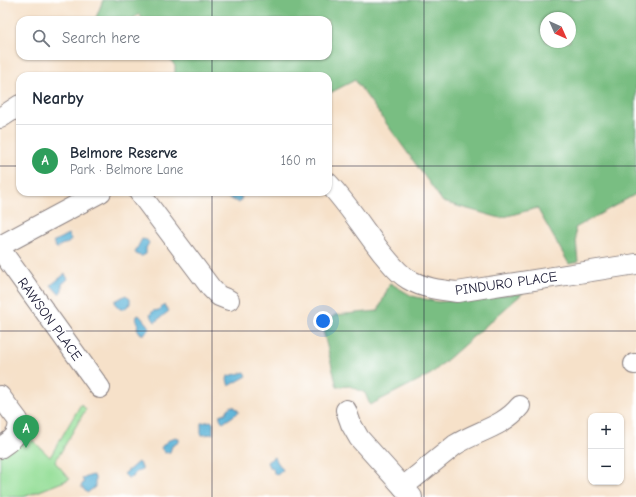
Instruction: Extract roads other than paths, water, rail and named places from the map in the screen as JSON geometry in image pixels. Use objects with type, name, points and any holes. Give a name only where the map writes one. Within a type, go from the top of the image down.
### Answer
[{"type":"street","points":[[0,118],[16,108]]},
{"type":"street","name":"PINDURO PLACE","points":[[332,187],[395,269],[406,278],[434,290],[457,292],[636,264]]},
{"type":"street","points":[[0,246],[88,196]]},
{"type":"street","points":[[142,196],[211,288],[220,296],[229,300]]},
{"type":"street","name":"RAWSON PLACE","points":[[0,249],[100,388]]},
{"type":"street","points":[[0,396],[18,420],[19,425],[18,432],[15,436],[0,448]]},
{"type":"street","points":[[346,410],[351,424],[359,438],[408,492],[455,445],[463,439],[505,421],[513,415],[520,406]]},
{"type":"water","points":[[225,196],[240,196],[242,197],[239,203]]},
{"type":"water","points":[[68,234],[71,239],[70,241],[60,245],[57,249],[53,242]]},
{"type":"water","points":[[142,239],[147,240],[149,243],[146,248],[146,254],[142,256],[137,255],[135,252]]},
{"type":"water","points":[[65,274],[68,279],[62,284],[62,290],[59,294],[51,285]]},
{"type":"water","points":[[126,295],[130,299],[130,304],[124,309],[120,309],[116,305],[115,301]]},
{"type":"water","points":[[164,305],[169,311],[155,322],[150,315],[153,311],[159,310]]},
{"type":"water","points":[[139,315],[150,328],[144,334],[141,334],[137,329],[138,323],[136,319]]},
{"type":"water","points":[[245,372],[247,376],[229,386],[227,380],[228,376]]},
{"type":"water","points":[[231,406],[235,407],[239,412],[223,423],[220,415],[226,413]]},
{"type":"water","points":[[211,421],[213,423],[213,434],[202,435],[201,423]]},
{"type":"water","points":[[176,437],[179,439],[179,442],[172,446],[170,452],[165,453],[161,448],[172,438]]},
{"type":"water","points":[[274,457],[283,470],[277,475],[274,473],[273,468],[269,467],[267,462]]},
{"type":"water","points":[[138,462],[142,469],[135,473],[133,477],[128,478],[124,474]]},
{"type":"water","points":[[92,475],[95,477],[95,487],[87,493],[81,486],[84,482],[82,479]]},
{"type":"place","name":"Belmore Reserve","points":[[26,448]]}]
